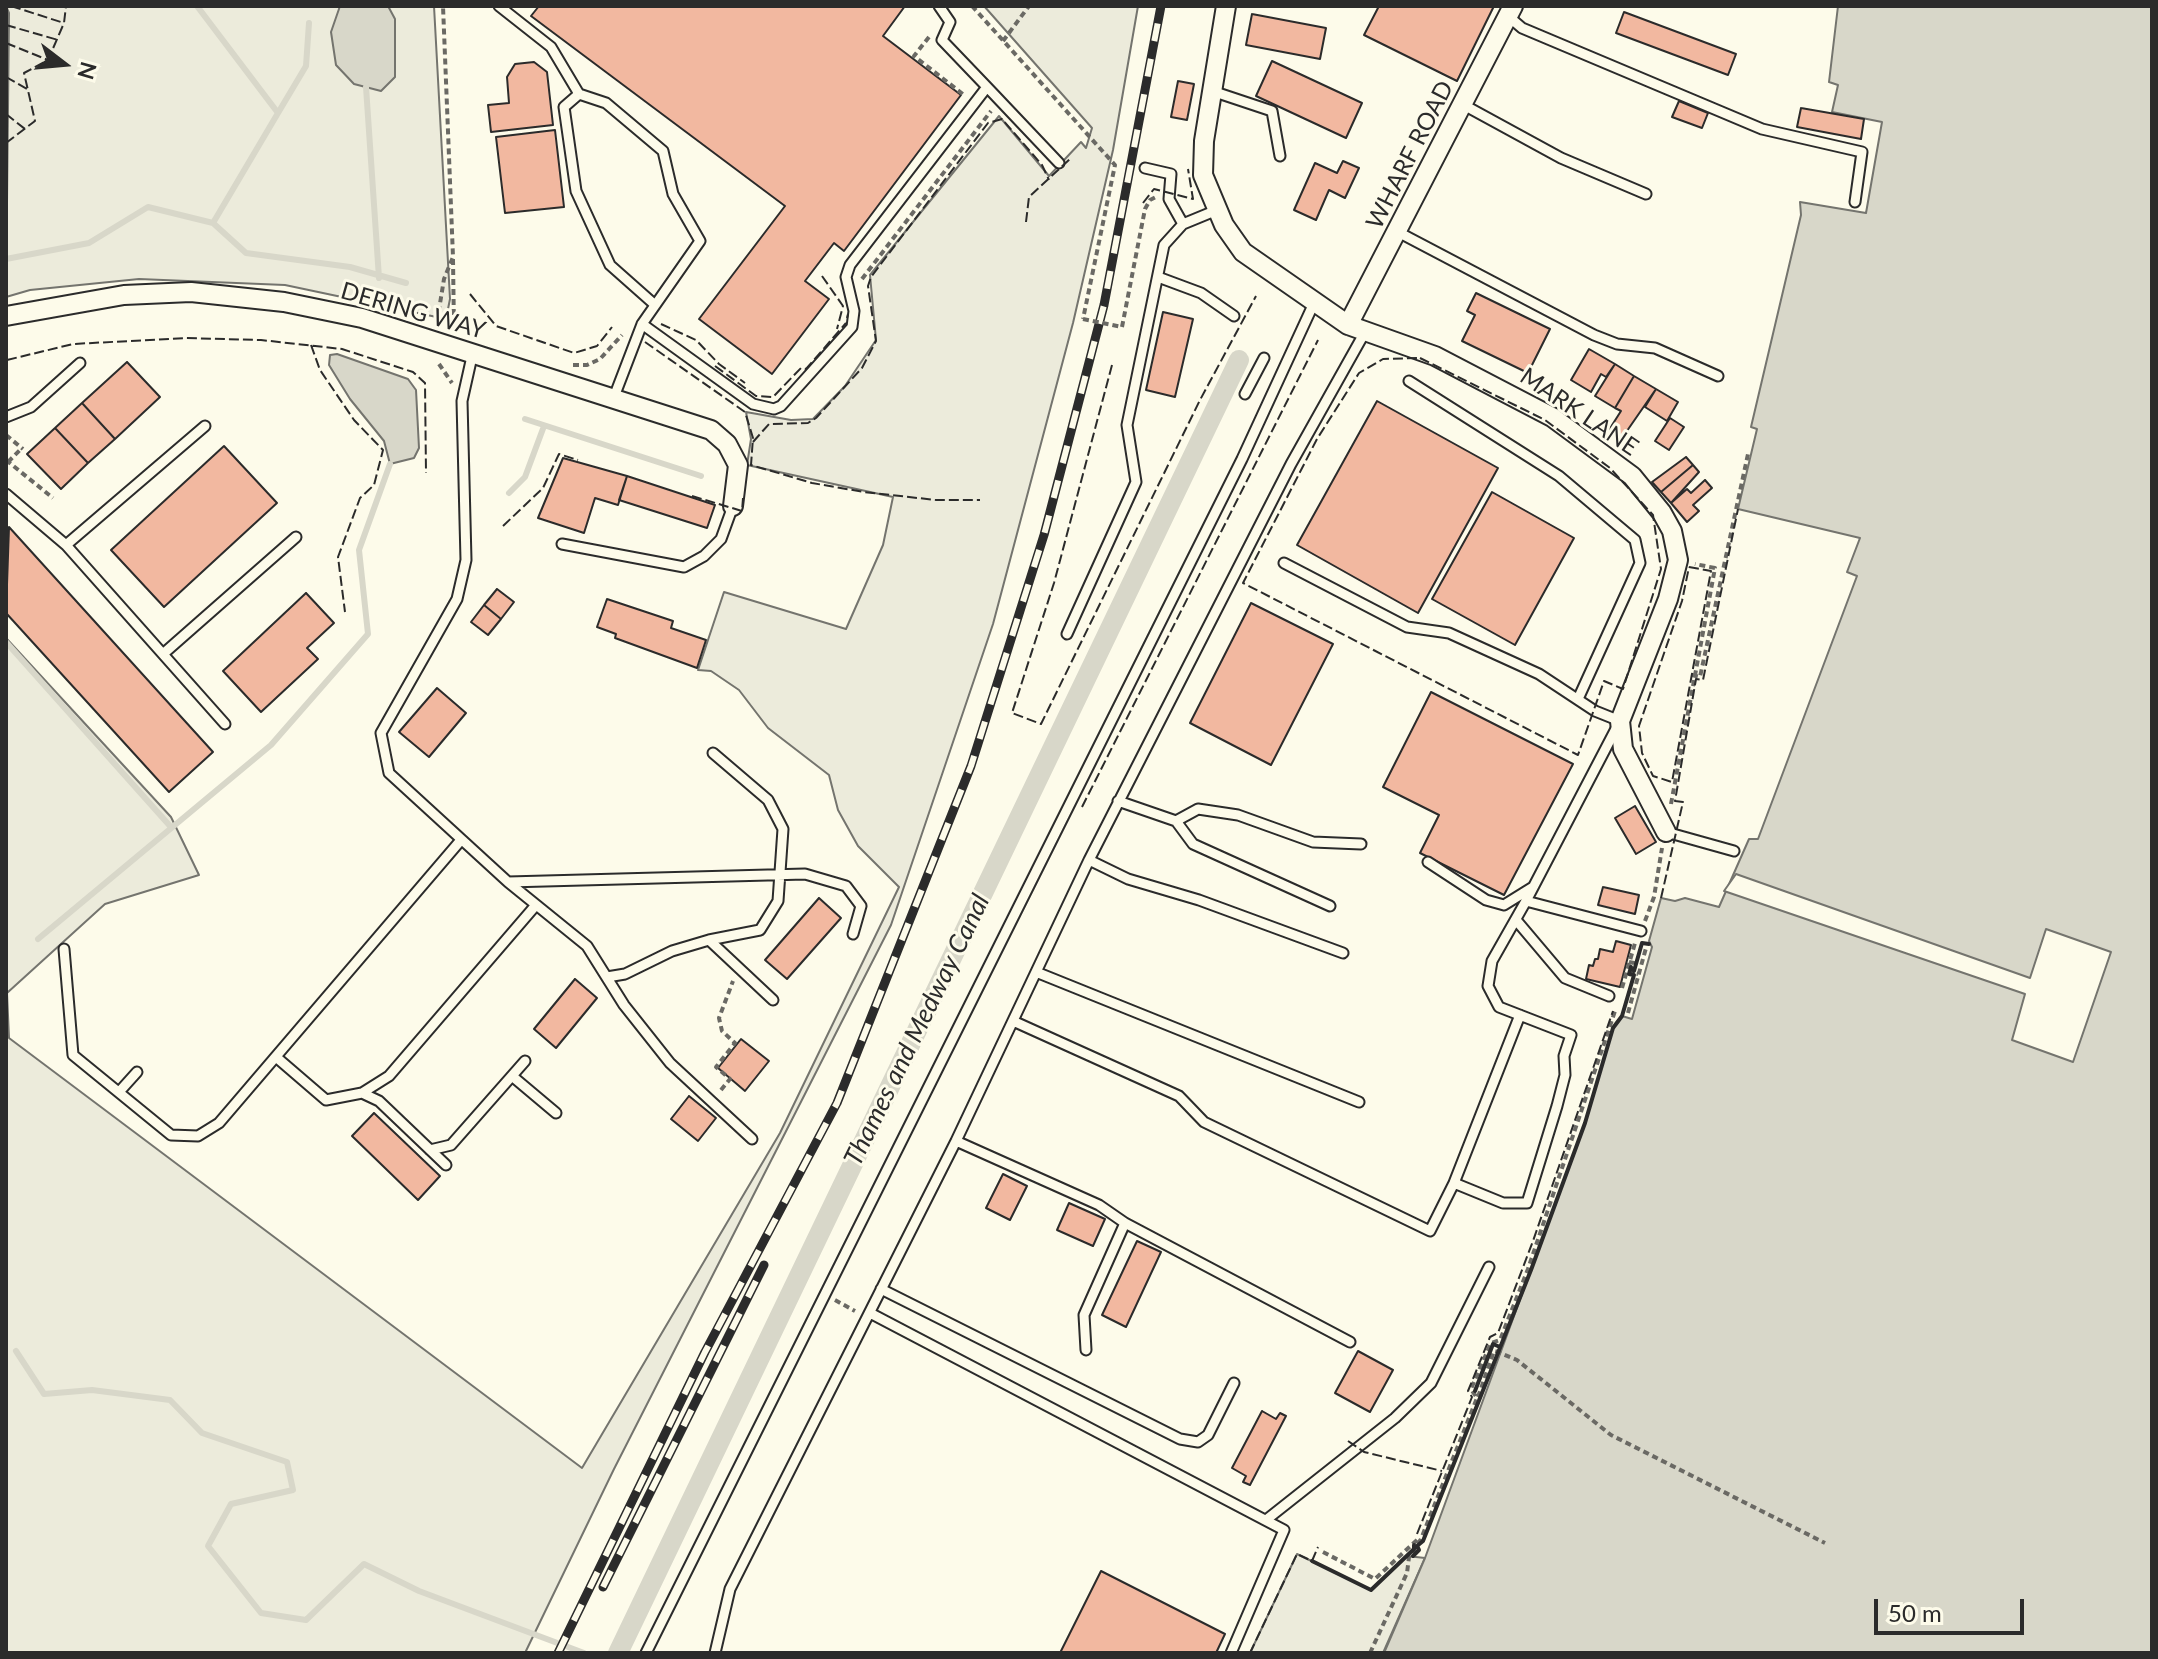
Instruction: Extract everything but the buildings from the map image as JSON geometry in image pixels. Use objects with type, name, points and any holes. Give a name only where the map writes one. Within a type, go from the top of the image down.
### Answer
[{"type":"street","name":"MARK LANE","points":[[1226,6],[1212,91],[1203,175],[1217,210],[1248,258],[1356,329],[1420,350],[1485,381],[1552,417],[1604,453],[1632,476],[1662,513],[1672,531],[1678,560]]},
{"type":"street","name":"WHARF ROAD","points":[[1356,329],[1398,232],[1511,11]]},
{"type":"street","name":"DERING WAY","points":[[6,316],[124,295],[191,292],[284,302],[470,343],[699,425],[725,441],[739,469],[733,506]]},
{"type":"street","points":[[1666,832],[1623,749],[1620,721],[1656,635],[1678,560]]},
{"type":"lane","points":[[499,6],[551,47],[579,94],[606,103],[661,149],[667,157],[673,194],[699,236],[697,248],[654,304],[634,338],[614,397]]},
{"type":"lane","points":[[939,6],[950,24],[942,40],[1059,163]]},
{"type":"lane","points":[[1511,11],[1522,28],[1762,129],[1862,152],[1855,202]]},
{"type":"lane","points":[[642,324],[753,404],[780,407],[851,329],[855,318],[847,270],[987,87]]},
{"type":"lane","points":[[1212,91],[1238,97],[1272,111],[1280,156]]},
{"type":"lane","points":[[579,94],[564,107],[576,191],[610,265],[654,304]]},
{"type":"lane","points":[[1462,104],[1561,158],[1646,194]]},
{"type":"lane","points":[[1145,168],[1171,174],[1169,199],[1183,224]]},
{"type":"lane","points":[[1067,634],[1136,482],[1127,425],[1164,245],[1183,224],[1217,210]]},
{"type":"lane","points":[[1398,232],[1594,335],[1617,344],[1655,348],[1718,376]]},
{"type":"lane","points":[[1158,277],[1201,293],[1234,316]]},
{"type":"lane","points":[[646,1653],[1242,459],[1314,303]]},
{"type":"lane","points":[[715,1653],[730,1589],[956,1141],[1118,801],[1291,464],[1356,329]]},
{"type":"lane","points":[[470,343],[462,401],[466,560],[457,599],[381,733],[389,773],[508,882],[587,946],[670,1063],[752,1139]]},
{"type":"lane","points":[[1245,394],[1264,358]]},
{"type":"lane","points":[[6,417],[31,407],[80,363]]},
{"type":"lane","points":[[1409,381],[1559,476],[1635,540],[1640,563],[1578,699]]},
{"type":"lane","points":[[66,545],[205,426]]},
{"type":"lane","points":[[6,494],[66,545],[225,724]]},
{"type":"lane","points":[[562,544],[684,567],[704,556],[721,539],[733,506]]},
{"type":"lane","points":[[163,654],[296,537]]},
{"type":"lane","points":[[1284,563],[1407,627],[1449,633],[1539,674],[1595,711],[1620,721],[1492,961],[1488,986],[1499,1007],[1571,1035],[1564,1056],[1565,1075],[1557,1106],[1527,1203],[1503,1203],[1454,1183]]},
{"type":"lane","points":[[607,977],[625,974],[672,951],[760,930],[778,901],[783,829],[768,800],[713,753]]},
{"type":"lane","points":[[1118,801],[1176,821],[1193,844],[1330,906]]},
{"type":"lane","points":[[1176,821],[1198,809],[1238,815],[1313,842],[1361,844]]},
{"type":"lane","points":[[1666,832],[1734,851]]},
{"type":"lane","points":[[64,949],[73,1055],[171,1135],[198,1136],[219,1123],[461,840]]},
{"type":"lane","points":[[1089,860],[1128,879],[1199,900],[1343,953]]},
{"type":"lane","points":[[1428,862],[1486,900],[1504,905],[1533,887]]},
{"type":"lane","points":[[508,882],[805,874],[846,886],[861,906],[853,934]]},
{"type":"lane","points":[[1526,901],[1641,931]]},
{"type":"lane","points":[[276,1057],[326,1100],[362,1093],[389,1076],[536,905]]},
{"type":"lane","points":[[1516,920],[1565,978],[1609,996]]},
{"type":"lane","points":[[709,940],[773,1000]]},
{"type":"lane","points":[[1036,972],[1359,1102]]},
{"type":"lane","points":[[1013,1021],[1179,1096],[1204,1122],[1430,1231],[1454,1183],[1520,1015]]},
{"type":"lane","points":[[430,1150],[451,1145],[525,1061]]},
{"type":"lane","points":[[119,1092],[137,1072]]},
{"type":"lane","points":[[512,1076],[556,1113]]},
{"type":"lane","points":[[362,1093],[379,1101],[446,1165]]},
{"type":"lane","points":[[956,1141],[1099,1205],[1125,1223],[1350,1342]]},
{"type":"lane","points":[[1086,1350],[1084,1315],[1125,1223]]},
{"type":"lane","points":[[1266,1520],[1395,1418],[1431,1383],[1489,1267]]},
{"type":"lane","points":[[881,1289],[1180,1439],[1198,1442],[1208,1435],[1234,1383]]},
{"type":"lane","points":[[869,1315],[1284,1530],[1231,1653]]},
{"type":"path","points":[[443,6],[454,331]]},
{"type":"path","points":[[972,6],[1115,165],[1083,319],[1122,327],[1145,209],[1150,200],[1158,197],[1169,199]]},
{"type":"path","points":[[1020,6],[1024,14]]},
{"type":"path","points":[[1003,41],[1029,6]]},
{"type":"path","points":[[931,34],[914,56],[989,113]]},
{"type":"path","points":[[436,325],[444,279],[453,257]]},
{"type":"path","points":[[424,322],[454,331],[470,343]]},
{"type":"path","points":[[571,364],[587,365],[600,359],[614,346],[620,334],[634,338]]},
{"type":"path","points":[[435,361],[448,375],[454,391]]},
{"type":"path","points":[[6,435],[22,450],[7,461],[53,498]]},
{"type":"path","points":[[1692,675],[1700,677],[1748,454]]},
{"type":"path","points":[[1477,1398],[1471,1389],[1491,1343],[1500,1340],[1528,1269],[1628,962],[1654,897],[1692,675],[1715,568],[1678,560]]},
{"type":"path","points":[[1628,1013],[1646,948]]},
{"type":"path","points":[[1628,962],[1634,963],[1632,973],[1638,974]]},
{"type":"path","points":[[710,1088],[717,1094],[730,1080],[716,1068],[735,1043],[722,1031],[720,1013],[735,978],[742,971]]},
{"type":"path","points":[[824,1295],[869,1315]]},
{"type":"path","points":[[1370,1653],[1407,1573],[1409,1557],[1420,1541],[1494,1351],[1517,1360],[1611,1435],[1825,1543]]},
{"type":"path","points":[[1323,1552],[1375,1579],[1418,1539],[1420,1541]]},
{"type":"shaded area","points":[[6,6],[434,6],[450,299],[446,319],[285,285],[139,279],[30,290],[6,297],[9,13]]},
{"type":"shaded area","points":[[340,6],[388,6],[395,19],[395,77],[381,91],[354,84],[336,65],[331,32]]},
{"type":"shaded area","points":[[984,6],[1138,6],[1113,150],[1073,323],[993,624],[891,925],[614,1469],[525,1653],[6,1653],[6,638],[171,817],[199,875],[105,904],[7,993],[9,1038],[582,1468],[780,1133],[899,887],[858,846],[838,810],[829,775],[768,728],[739,690],[711,671],[698,670],[724,592],[846,629],[883,545],[893,497],[747,465],[751,439],[746,412],[791,420],[813,419],[845,386],[876,340],[870,275],[999,116],[1049,176],[1081,142],[1086,148],[1092,128]]},
{"type":"shaded area","points":[[1838,6],[2152,6],[2152,1653],[1384,1653],[1425,1558],[1585,1123],[1613,1028],[1622,1016],[1632,1019],[1652,947],[1649,941],[1661,898],[1675,901],[1685,898],[1719,907],[1749,839],[1758,839],[1857,576],[1847,572],[1860,538],[1738,509],[1757,429],[1751,427],[1801,215],[1800,202],[1866,213],[1882,122],[1832,112],[1838,85],[1829,82]]},
{"type":"shaded area","points":[[337,354],[408,379],[416,390],[419,448],[414,458],[390,464],[384,441],[350,399],[329,365],[330,355]]},
{"type":"shaded area","points":[[1297,1554],[1371,1590],[1407,1556],[1425,1558],[1383,1653],[1250,1653]]},
{"type":"pier","points":[[1736,874],[2030,978],[2046,929],[2111,952],[2073,1062],[2012,1040],[2025,994],[1724,891]]},
{"type":"waterway","points":[[197,6],[278,113],[213,223]]},
{"type":"waterway","points":[[278,113],[306,66],[309,23]]},
{"type":"waterway","points":[[366,87],[379,278]]},
{"type":"waterway","points":[[6,259],[89,243],[148,207],[213,223],[246,253],[350,267],[406,283]]},
{"type":"waterway","name":"Thames and Medway Canal","points":[[618,1653],[1239,360]]},
{"type":"waterway","points":[[525,419],[701,476]]},
{"type":"waterway","points":[[509,493],[525,477],[544,426]]},
{"type":"waterway","points":[[38,939],[271,745],[368,634],[359,550],[390,464]]},
{"type":"waterway","points":[[6,642],[170,826]]},
{"type":"waterway","points":[[16,1351],[44,1394],[92,1390],[170,1400],[202,1433],[287,1462],[293,1490],[231,1504],[208,1546],[261,1613],[306,1620],[364,1564],[419,1591],[584,1653]]},
{"type":"railway","points":[[558,1653],[705,1352],[837,1103],[971,766],[1044,535],[1104,305],[1161,6]]},
{"type":"railway","points":[[603,1587],[764,1265]]},
{"type":"fence","points":[[11,6],[64,23]]},
{"type":"fence","points":[[6,143],[35,121],[24,73],[48,60],[64,23],[66,6]]},
{"type":"fence","points":[[6,25],[58,40]]},
{"type":"fence","points":[[6,43],[48,60]]},
{"type":"fence","points":[[6,77],[27,89]]},
{"type":"fence","points":[[6,114],[25,129]]},
{"type":"fence","points":[[753,442],[769,424],[808,423],[816,418],[862,368],[876,341],[868,286],[871,277],[988,123],[1002,119],[1042,165],[1049,180]]},
{"type":"fence","points":[[1026,222],[1029,197],[1072,157]]},
{"type":"fence","points":[[1143,203],[1154,189],[1193,199],[1188,169]]},
{"type":"fence","points":[[822,276],[843,306],[837,329]]},
{"type":"fence","points":[[470,294],[496,326],[574,353],[597,346],[612,327]]},
{"type":"fence","points":[[1112,365],[1054,583],[1012,713],[1041,724],[1200,400],[1256,296]]},
{"type":"fence","points":[[847,318],[848,314]]},
{"type":"fence","points":[[715,366],[756,396],[773,397],[801,368],[806,369],[846,323]]},
{"type":"fence","points":[[661,324],[696,340],[719,364],[745,383]]},
{"type":"fence","points":[[7,360],[73,344],[186,338],[261,340],[342,349],[413,372],[425,383],[426,473]]},
{"type":"fence","points":[[1082,807],[1318,340]]},
{"type":"fence","points":[[645,342],[745,412],[753,438],[751,465],[812,483],[864,492],[936,500],[980,500]]},
{"type":"fence","points":[[311,345],[320,370],[354,420],[383,450],[374,485],[360,498],[338,557],[345,612]]},
{"type":"fence","points":[[1420,358],[1545,420],[1610,468],[1653,515],[1661,569],[1623,689],[1604,681],[1578,755],[1243,583],[1317,439],[1359,373],[1383,359],[1420,358]]},
{"type":"fence","points":[[503,526],[543,488],[559,454],[578,460]]},
{"type":"fence","points":[[692,496],[742,511],[743,498]]},
{"type":"fence","points":[[1661,898],[1683,802],[1675,801],[1696,679],[1703,680],[1738,509]]},
{"type":"fence","points":[[1689,567],[1711,571],[1672,782],[1653,776],[1642,753],[1639,726],[1682,601],[1689,567]]},
{"type":"fence","points":[[1417,1534],[1472,1397],[1468,1391],[1490,1337],[1498,1333],[1533,1241],[1613,1011]]},
{"type":"fence","points":[[1348,1441],[1364,1452],[1442,1471]]},
{"type":"fence","points":[[1250,1653],[1297,1554],[1312,1561],[1318,1547]]},
{"type":"wall","points":[[1634,971],[1642,943],[1649,944]]},
{"type":"wall","points":[[1413,1556],[1423,1541],[1531,1270],[1585,1123],[1613,1028],[1622,1016],[1634,975],[1629,974],[1631,967]]},
{"type":"wall","points":[[1475,1391],[1493,1344],[1500,1347]]},
{"type":"wall","points":[[1312,1561],[1371,1590],[1414,1549],[1414,1545]]}]
